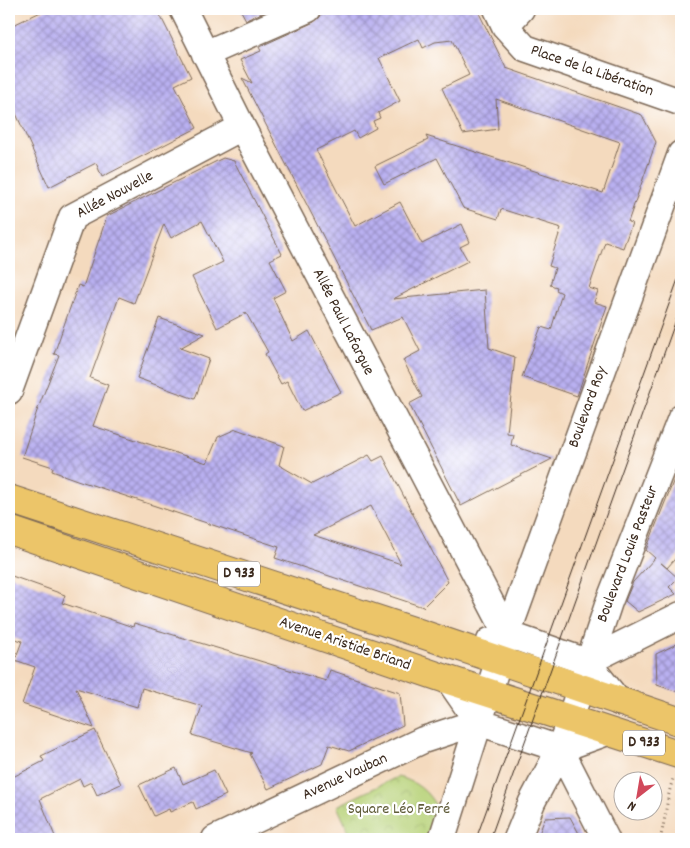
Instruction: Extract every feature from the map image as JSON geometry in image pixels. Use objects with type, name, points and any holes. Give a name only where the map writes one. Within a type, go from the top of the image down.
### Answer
[{"type":"main road","name":"Avenue Aristide Briand","points":[[9,499],[681,722]]},
{"type":"main road","name":"Avenue Aristide Briand","points":[[9,530],[449,680],[681,755]]},
{"type":"street","name":"Allée Paul Lafargue","points":[[183,9],[242,127],[470,567],[507,634]]},
{"type":"street","points":[[205,54],[308,9]]},
{"type":"street","name":"Place de la Libération","points":[[508,15],[525,48],[681,100]]},
{"type":"street","name":"Allée Nouvelle","points":[[9,391],[72,217],[242,127]]},
{"type":"street","name":"Boulevard Roy","points":[[442,839],[507,634],[681,154]]},
{"type":"street","name":"Boulevard Louis Pasteur","points":[[517,839],[532,802],[560,749],[587,662],[681,418]]},
{"type":"street","points":[[587,662],[681,615]]},
{"type":"street","points":[[468,650],[507,634],[587,662],[619,702]]},
{"type":"street","points":[[449,680],[478,722],[560,749],[607,732]]},
{"type":"street","name":"Avenue Vauban","points":[[215,839],[423,740],[478,722]]},
{"type":"street","points":[[560,749],[606,839]]},
{"type":"path","points":[[660,839],[666,818],[666,799],[681,755]]},
{"type":"green space","name":"Square Léo Ferré","points":[[397,777],[410,781],[421,788],[437,808],[426,839],[352,839],[337,806]]},
{"type":"building","points":[[47,9],[157,9],[191,77],[175,85],[197,128],[102,177],[96,163],[49,187],[9,98],[9,27]]},
{"type":"building","points":[[240,9],[271,9],[246,20]]},
{"type":"building","points":[[323,9],[477,9],[506,68],[642,115],[656,142],[628,222],[632,223],[623,248],[605,242],[589,288],[598,291],[594,302],[607,306],[577,396],[522,377],[541,327],[551,330],[562,293],[556,290],[557,287],[550,285],[555,268],[549,266],[561,228],[501,209],[498,219],[463,208],[437,158],[384,184],[375,166],[428,140],[426,136],[603,193],[620,142],[496,99],[498,129],[463,134],[442,88],[469,75],[452,40],[435,42],[423,48],[419,39],[379,58],[400,101],[378,113],[380,118],[373,121],[376,128],[358,138],[354,131],[316,150],[355,226],[400,202],[422,244],[462,224],[470,242],[460,247],[468,261],[393,299],[485,290],[489,348],[515,357],[507,433],[513,434],[511,445],[552,459],[461,506],[409,404],[422,397],[403,360],[420,351],[403,317],[371,330],[242,78],[252,83],[240,60],[261,51],[259,47],[314,22],[320,17]]},
{"type":"building","points":[[223,158],[234,161],[282,254],[270,260],[286,291],[273,298],[293,341],[309,331],[341,392],[302,411],[287,381],[281,384],[265,354],[268,352],[246,313],[217,328],[192,277],[223,262],[202,221],[171,238],[164,224],[134,303],[119,297],[90,378],[108,385],[93,426],[207,463],[218,437],[236,429],[284,446],[279,465],[312,484],[369,455],[373,461],[383,456],[448,582],[423,607],[275,558],[279,547],[77,480],[52,471],[53,467],[22,457],[37,411],[59,355],[54,354],[78,285],[83,287],[107,216]],"holes":[[[371,506],[401,564],[313,535]]]},
{"type":"building","points":[[159,318],[205,334],[180,348],[209,359],[195,399],[137,378]]},
{"type":"building","points":[[681,462],[681,552],[667,568],[660,562],[678,578],[669,587],[676,594],[638,612],[625,601],[633,582],[655,558],[646,550]]},
{"type":"building","points":[[9,575],[65,595],[62,603],[133,627],[134,623],[326,681],[330,670],[400,693],[403,725],[349,751],[329,745],[322,764],[268,789],[250,754],[252,753],[192,735],[202,706],[142,688],[137,707],[76,688],[94,728],[22,704],[35,667],[15,660],[22,641],[9,637]]},
{"type":"building","points":[[681,642],[681,693],[657,685],[656,654]]},
{"type":"building","points":[[95,730],[121,784],[97,795],[91,782],[83,786],[80,779],[40,799],[56,839],[9,839],[9,779],[44,761],[41,756]]},
{"type":"building","points":[[176,768],[183,784],[214,770],[226,795],[196,809],[193,802],[170,812],[169,809],[154,816],[139,785]]},
{"type":"building","points":[[570,817],[582,839],[537,839],[545,818]]},
{"type":"tram line","points":[[476,839],[681,271]]},
{"type":"tram line","points":[[490,839],[681,306]]}]
